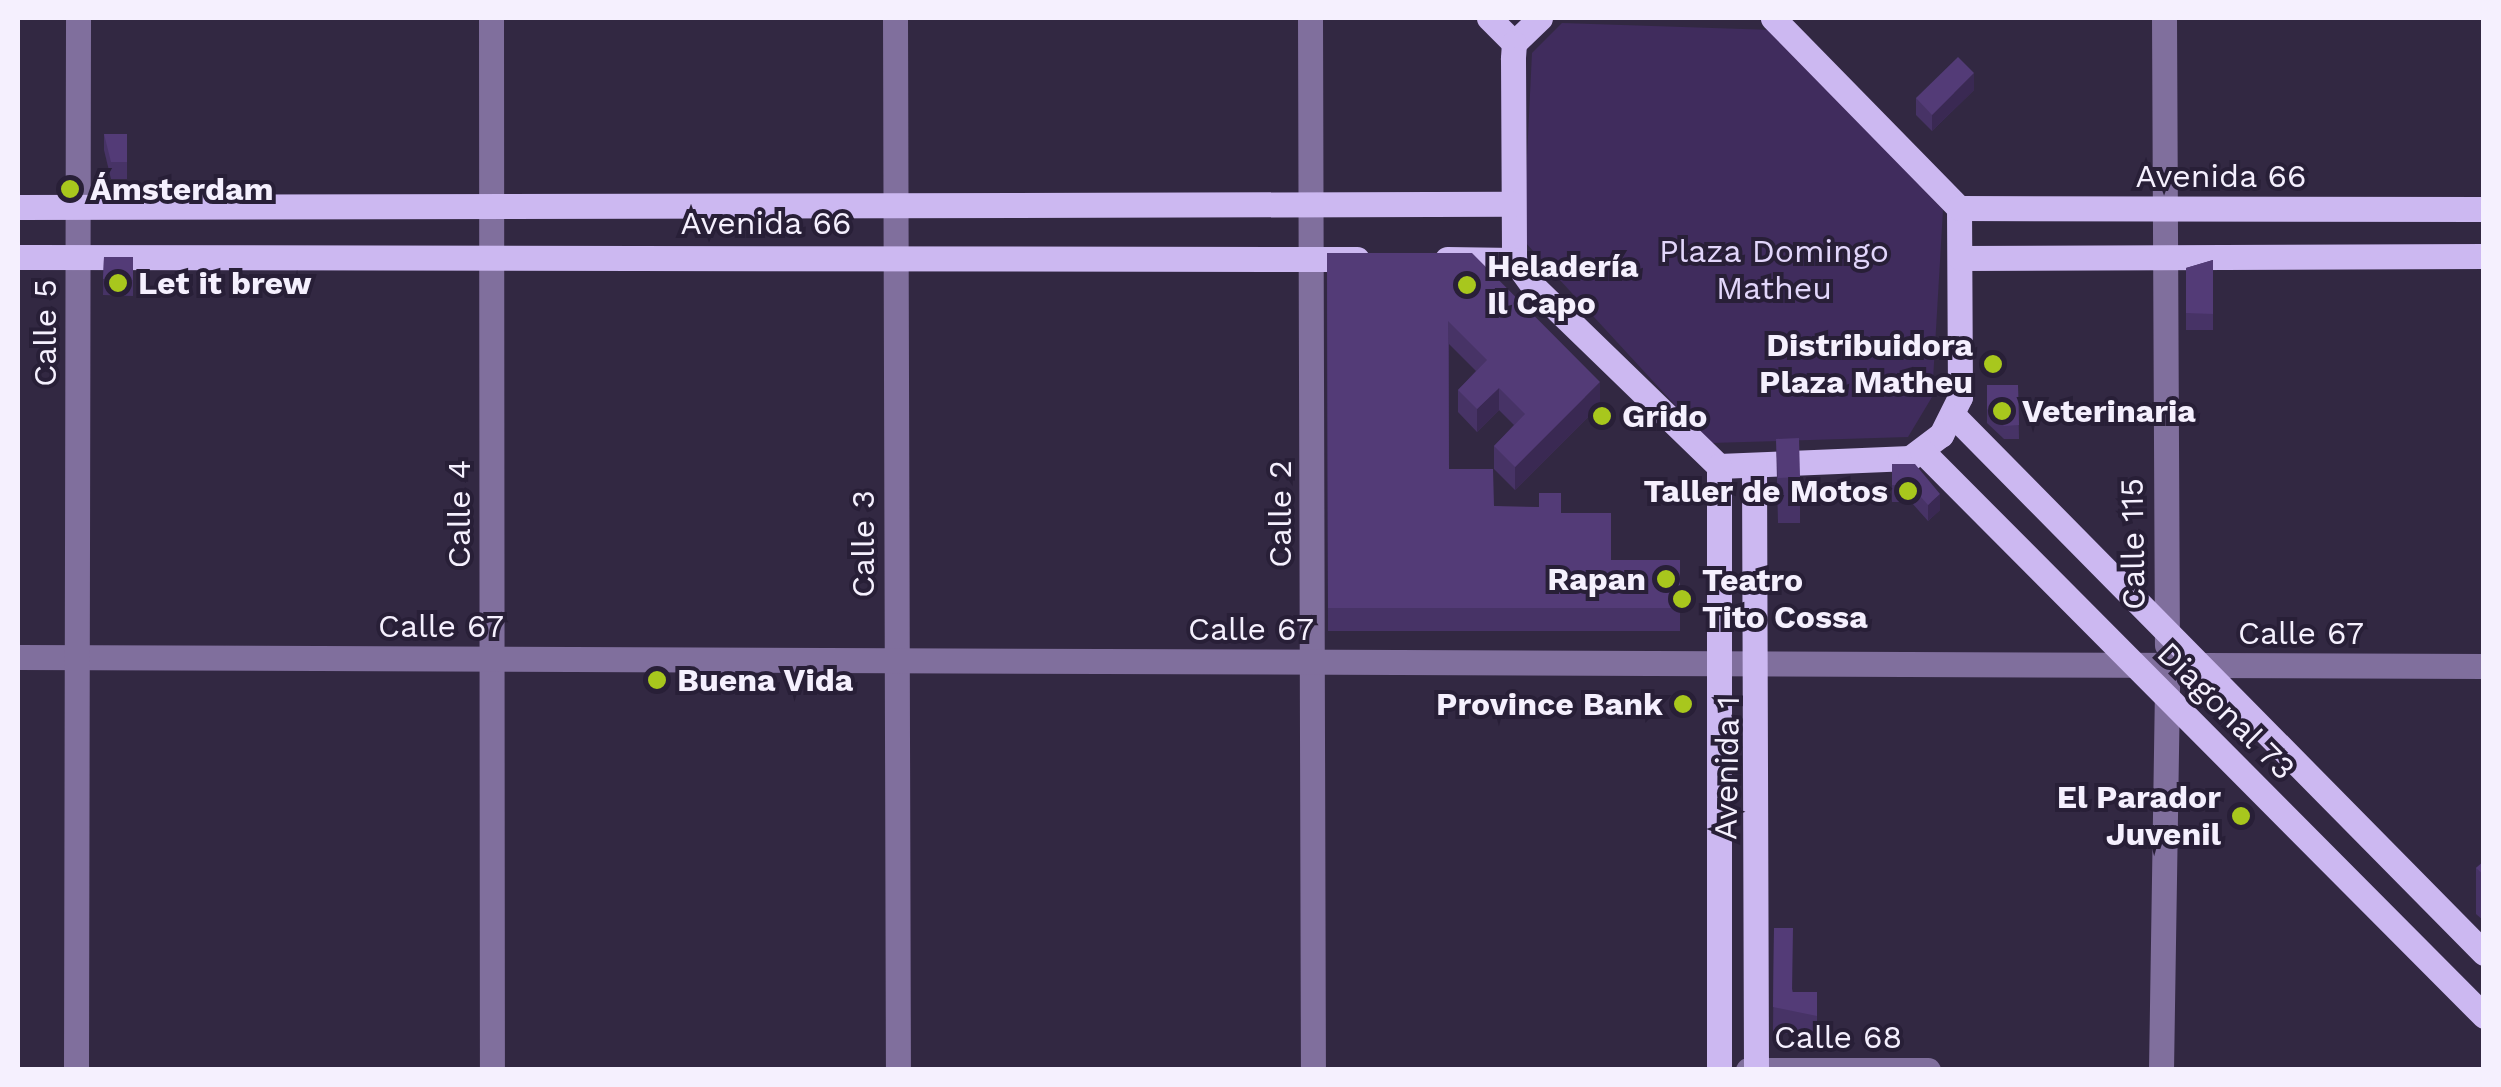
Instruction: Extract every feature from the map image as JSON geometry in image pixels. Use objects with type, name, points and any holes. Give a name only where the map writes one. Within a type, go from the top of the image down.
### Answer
[{"type":"main road","points":[[1489,18],[1514,43]]},
{"type":"main road","points":[[1540,18],[1514,43],[1514,260],[1682,441],[1719,466],[1893,462],[1922,451],[1955,418],[1959,208],[1773,18]]},
{"type":"main road","name":"Avenida 66","points":[[18,207],[1512,204]]},
{"type":"main road","name":"Avenida 66","points":[[1959,208],[2484,209]]},
{"type":"main road","name":"Avenida 66","points":[[18,257],[491,254],[1385,259]]},
{"type":"main road","points":[[1960,258],[2484,256]]},
{"type":"main road","points":[[1422,259],[1514,260]]},
{"type":"main road","name":"Diagonal 73","points":[[1955,418],[2484,952]]},
{"type":"main road","name":"Diagonal 73","points":[[1922,451],[2484,1016]]},
{"type":"main road","name":"Avenida 1","points":[[1719,466],[1719,1070]]},
{"type":"main road","name":"Avenida 1","points":[[1754,466],[1760,668],[1756,1069]]},
{"type":"street","name":"Calle 5","points":[[76,1070],[78,18]]},
{"type":"street","name":"Calle 4","points":[[491,18],[492,1070]]},
{"type":"street","name":"Calle 3","points":[[895,18],[898,1070]]},
{"type":"street","name":"Calle 2","points":[[1310,18],[1313,1070]]},
{"type":"street","name":"Calle 115","points":[[2161,1070],[2168,699],[2158,208],[2164,18]]},
{"type":"street","name":"Calle 67","points":[[18,658],[1312,662],[1760,668],[2484,666]]},
{"type":"street","name":"Calle 68","points":[[1748,1070],[1928,1070]]},
{"type":"green space","name":"Plaza Domingo Matheu","points":[[1562,23],[1773,30],[1943,210],[1932,397],[1908,437],[1710,443],[1523,240],[1532,53]]},
{"type":"building","points":[[1958,57],[1974,73],[1932,115],[1916,98]]},
{"type":"building","points":[[104,134],[127,134],[127,162],[111,162]]},
{"type":"building","points":[[1327,253],[1472,253],[1600,382],[1515,467],[1494,446],[1525,414],[1499,388],[1477,409],[1458,390],[1487,360],[1448,321],[1449,469],[1493,469],[1494,506],[1539,507],[1539,493],[1561,493],[1561,513],[1611,513],[1611,560],[1680,560],[1680,608],[1328,608]]},
{"type":"building","points":[[104,257],[133,257],[133,280],[103,279]]},
{"type":"building","points":[[2213,260],[2213,314],[2186,313],[2186,268]]},
{"type":"building","points":[[1987,385],[2018,385],[2019,425],[2004,426],[1987,409]]},
{"type":"building","points":[[1799,438],[1800,477],[1778,478],[1776,439]]},
{"type":"building","points":[[1892,464],[1915,464],[1940,494],[1928,505],[1911,486],[1892,485]]},
{"type":"building","points":[[1774,928],[1793,928],[1792,992],[1817,992],[1817,1016],[1773,1007]]},
{"type":"place","name":"Ámsterdam","points":[[70,189]]},
{"type":"place","name":"Let it brew","points":[[118,283]]},
{"type":"place","name":"Heladería Il Capo","points":[[1467,285]]},
{"type":"place","name":"Distribuidora Plaza Matheu","points":[[1993,364]]},
{"type":"place","name":"Veterinaria","points":[[2002,411]]},
{"type":"place","name":"Grido","points":[[1602,416]]},
{"type":"place","name":"Taller de Motos","points":[[1908,491]]},
{"type":"place","name":"Rapan","points":[[1666,579]]},
{"type":"place","name":"Teatro Tito Cossa","points":[[1682,599]]},
{"type":"place","name":"Buena Vida","points":[[657,680]]},
{"type":"place","name":"Province Bank","points":[[1683,704]]},
{"type":"place","name":"El Parador Juvenil","points":[[2241,816]]}]
